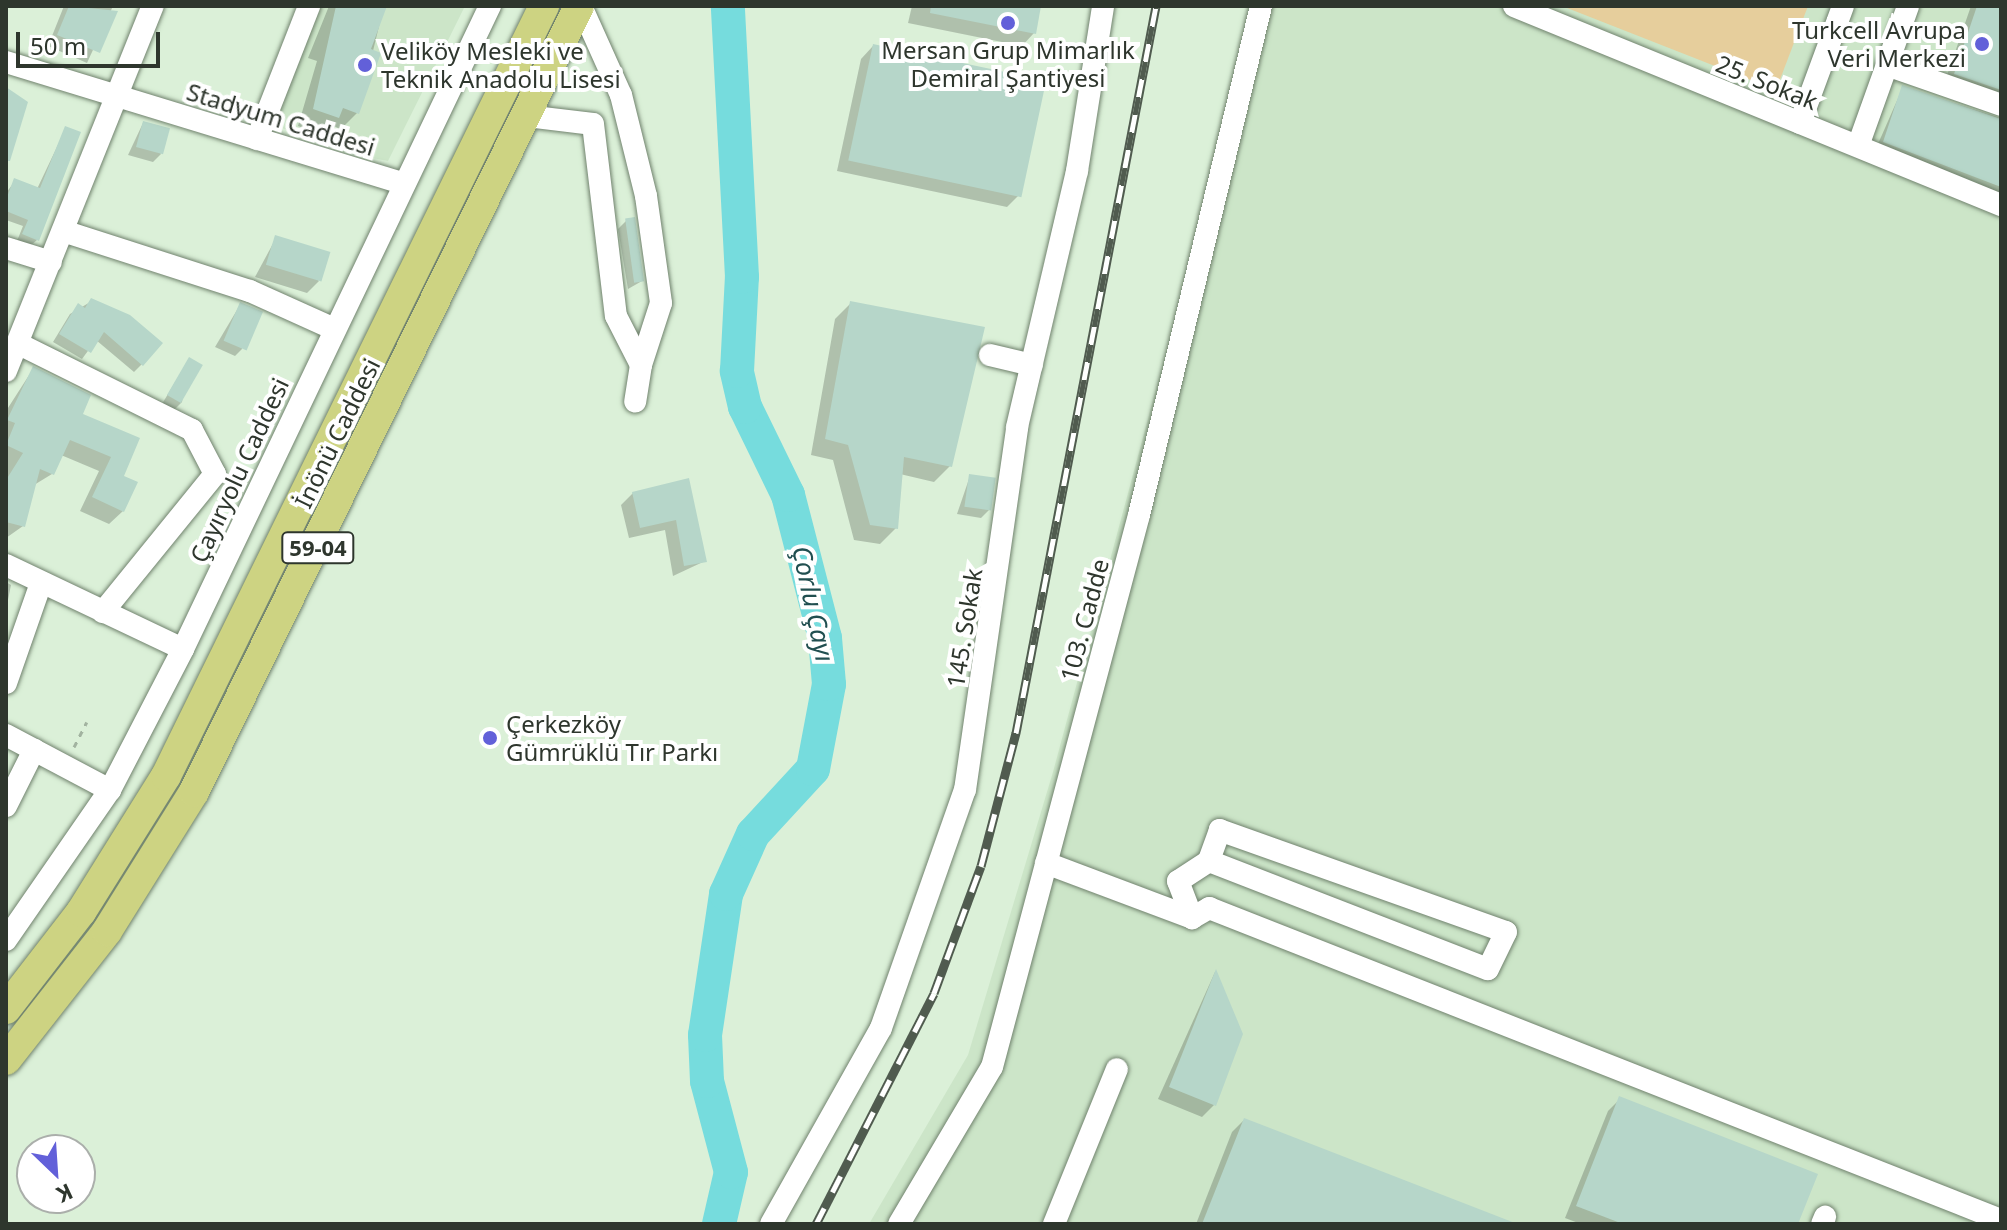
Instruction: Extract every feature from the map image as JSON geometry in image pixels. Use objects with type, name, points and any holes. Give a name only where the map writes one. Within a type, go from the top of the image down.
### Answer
[{"type":"main road","name":"İnönü Caddesi","points":[[6,1009],[81,912],[166,776],[544,6]]},
{"type":"main road","name":"59-04","points":[[6,1060],[107,931],[194,792],[580,6]]},
{"type":"street","points":[[6,371],[153,6]]},
{"type":"street","points":[[257,139],[309,6]]},
{"type":"street","name":"Çayıryolu Caddesi","points":[[6,940],[110,790],[183,649],[490,6]]},
{"type":"street","points":[[580,6],[621,95],[646,196],[661,303],[641,365],[635,402]]},
{"type":"street","name":"145. Sokak","points":[[771,1224],[881,1028],[960,804],[1032,365],[1077,171],[1103,6]]},
{"type":"street","name":"103. Cadde","points":[[899,1224],[992,1067],[1261,6]]},
{"type":"street","name":"25. Sokak","points":[[1514,6],[2001,205]]},
{"type":"street","points":[[1800,123],[1843,6]]},
{"type":"street","points":[[1858,146],[1908,6]]},
{"type":"street","name":"Stadyum Caddesi","points":[[6,62],[403,183]]},
{"type":"street","points":[[1887,65],[2001,105]]},
{"type":"street","points":[[526,116],[593,124],[623,329],[641,365]]},
{"type":"street","points":[[63,231],[250,291],[334,329]]},
{"type":"street","points":[[6,248],[51,262]]},
{"type":"street","points":[[19,344],[192,430],[215,474],[103,612]]},
{"type":"street","points":[[990,355],[1032,365]]},
{"type":"street","points":[[6,565],[183,649]]},
{"type":"street","points":[[6,683],[41,583]]},
{"type":"street","points":[[6,735],[110,790]]},
{"type":"street","points":[[6,806],[34,750]]},
{"type":"street","points":[[1192,918],[1178,881],[1209,861],[1220,830],[1506,932],[1488,969],[1209,861]]},
{"type":"street","points":[[1046,863],[1192,918]]},
{"type":"street","points":[[1192,918],[1209,908],[1993,1220]]},
{"type":"street","points":[[1054,1224],[1117,1069]]},
{"type":"path","points":[[64,766],[87,722]]},
{"type":"shaded area","name":"Veliköy Mesleki ve Teknik Anadolu Lisesi","points":[[315,6],[465,6],[388,161],[342,152],[272,124]]},
{"type":"shaded area","points":[[1259,6],[2001,6],[2001,1224],[869,1224],[968,1055],[1053,772]]},
{"type":"shaded area","points":[[1562,6],[1808,6],[1776,90]]},
{"type":"building","points":[[69,6],[118,11],[100,53],[57,35]]},
{"type":"building","points":[[336,6],[387,6],[371,49],[381,53],[359,114],[343,108],[339,118],[313,109]]},
{"type":"building","name":"Mersan Grup Mimarlık Demiral Şantiyesi","points":[[931,6],[1041,6],[1036,34],[930,13]]},
{"type":"building","name":"Turkcell Avrupa Veri Merkezi","points":[[1977,6],[2001,6],[2001,90],[1954,74]]},
{"type":"building","points":[[873,44],[1046,81],[1021,197],[848,160]]},
{"type":"building","points":[[1902,85],[2001,119],[2001,187],[1883,142]]},
{"type":"building","points":[[6,87],[28,102],[10,161],[6,161]]},
{"type":"building","points":[[143,121],[170,128],[163,154],[136,147]]},
{"type":"building","points":[[65,126],[81,132],[39,241],[22,234],[28,220],[6,211],[6,200],[14,178],[40,188]]},
{"type":"building","points":[[635,217],[644,281],[634,283],[625,218]]},
{"type":"building","points":[[275,235],[330,252],[321,282],[266,265]]},
{"type":"building","points":[[91,298],[130,315],[163,343],[143,366],[104,332],[91,353],[59,334],[78,303],[85,308]]},
{"type":"building","points":[[850,301],[985,327],[952,467],[904,457],[898,529],[870,525],[848,445],[825,439]]},
{"type":"building","points":[[240,302],[263,312],[247,350],[224,341]]},
{"type":"building","points":[[189,357],[203,365],[181,403],[167,395]]},
{"type":"building","points":[[33,366],[91,395],[83,414],[140,438],[124,476],[138,482],[124,512],[92,497],[111,457],[70,440],[54,475],[40,469],[25,527],[6,522],[6,480],[23,453],[6,445],[15,423],[7,420]]},
{"type":"building","points":[[969,474],[996,478],[991,510],[964,507]]},
{"type":"building","points":[[689,478],[707,562],[684,566],[676,520],[640,528],[632,492]]},
{"type":"building","points":[[1216,969],[1243,1034],[1216,1106],[1169,1087]]},
{"type":"building","points":[[1619,1096],[1818,1174],[1798,1224],[1623,1224],[1576,1206]]},
{"type":"building","points":[[1244,1118],[1515,1223],[1515,1224],[1202,1224]]},
{"type":"waterway","name":"Çorlu Çayı","points":[[719,1224],[731,1172],[707,1081],[705,1035],[726,894],[753,834],[813,769],[829,684],[825,638],[788,495],[745,407],[737,371],[742,277],[728,6]]},
{"type":"railway","points":[[816,1224],[934,993],[981,866],[1016,733],[1156,6]]},
{"type":"place","name":"Mersan Grup Mimarlık Demiral Şantiyesi","points":[[1008,23]]},
{"type":"place","name":"Turkcell Avrupa Veri Merkezi","points":[[1982,44]]},
{"type":"place","name":"Veliköy Mesleki ve Teknik Anadolu Lisesi","points":[[365,65]]},
{"type":"place","name":"Çerkezköy Gümrüklü Tır Parkı","points":[[490,738]]}]
